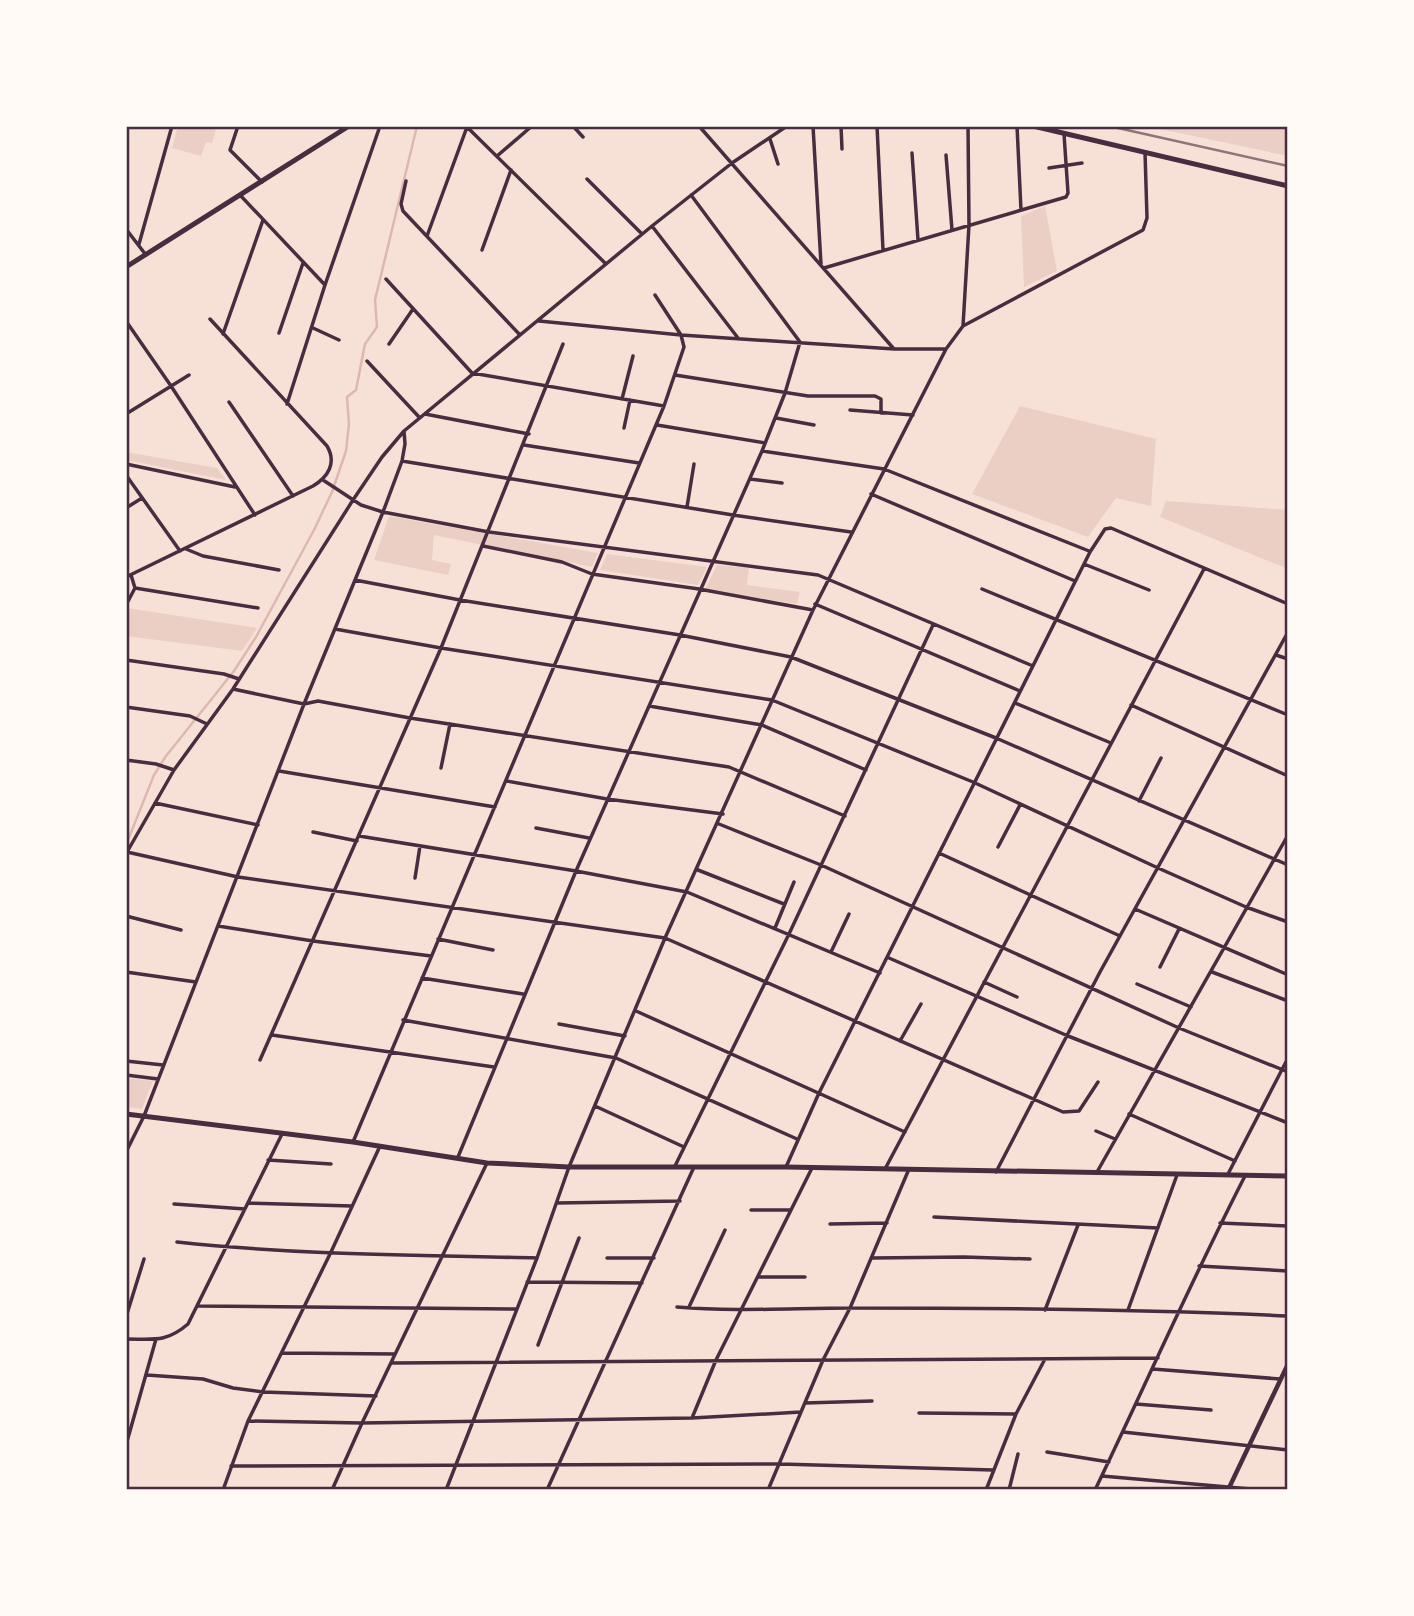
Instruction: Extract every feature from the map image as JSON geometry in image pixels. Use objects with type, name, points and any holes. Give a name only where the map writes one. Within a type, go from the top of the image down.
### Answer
[{"type":"main road","points":[[126,267],[349,126]]},
{"type":"main road","points":[[1032,126],[1288,186]]},
{"type":"main road","points":[[1048,126],[1055,131]]},
{"type":"main road","points":[[126,1114],[353,1142],[487,1163],[569,1167],[786,1167],[1288,1177]]},
{"type":"street","points":[[139,244],[172,126]]},
{"type":"street","points":[[238,126],[230,150],[262,182]]},
{"type":"street","points":[[287,404],[380,126]]},
{"type":"street","points":[[426,237],[466,126],[606,264]]},
{"type":"street","points":[[497,156],[532,126]]},
{"type":"street","points":[[573,126],[583,137]]},
{"type":"street","points":[[699,126],[894,349]]},
{"type":"street","points":[[787,126],[732,163],[652,226],[404,431],[382,457],[353,500],[233,689],[172,769],[126,853],[239,877],[665,938],[1067,1113],[1079,1111],[1098,1082]]},
{"type":"street","points":[[813,126],[822,266]]},
{"type":"street","points":[[841,126],[842,149]]},
{"type":"street","points":[[877,126],[883,250]]},
{"type":"street","points":[[963,326],[969,225],[968,126]]},
{"type":"street","points":[[1017,126],[1021,209]]},
{"type":"street","points":[[822,266],[1066,197],[1064,133]]},
{"type":"street","points":[[769,138],[778,164]]},
{"type":"street","points":[[446,1490],[537,1258],[569,1167],[665,938],[813,610],[946,349],[963,326],[1143,230],[1147,218],[1144,152]]},
{"type":"street","points":[[912,153],[918,240]]},
{"type":"street","points":[[946,155],[952,230]]},
{"type":"street","points":[[1049,168],[1082,163]]},
{"type":"street","points":[[482,250],[511,170]]},
{"type":"street","points":[[587,178],[642,234]]},
{"type":"street","points":[[406,181],[401,207],[426,237],[520,335]]},
{"type":"street","points":[[240,195],[325,285]]},
{"type":"street","points":[[691,195],[800,342]]},
{"type":"street","points":[[223,334],[263,220]]},
{"type":"street","points":[[652,226],[738,338]]},
{"type":"street","points":[[126,229],[146,255]]},
{"type":"street","points":[[279,333],[303,263]]},
{"type":"street","points":[[386,279],[472,373],[664,407]]},
{"type":"street","points":[[353,1142],[450,907],[507,781],[572,619],[657,425],[684,351],[681,335],[655,295]]},
{"type":"street","points":[[390,344],[413,309]]},
{"type":"street","points":[[135,588],[129,575],[323,480],[331,464],[330,450],[210,319]]},
{"type":"street","points":[[126,321],[255,515]]},
{"type":"street","points":[[537,321],[681,335],[894,349],[946,349]]},
{"type":"street","points":[[312,327],[339,340]]},
{"type":"street","points":[[458,1157],[590,838],[776,418],[800,342]]},
{"type":"street","points":[[260,1060],[441,648],[563,344]]},
{"type":"street","points":[[622,399],[633,356]]},
{"type":"street","points":[[367,360],[421,415],[529,434]]},
{"type":"street","points":[[126,414],[189,375]]},
{"type":"street","points":[[675,375],[785,393],[876,396],[881,399],[881,413]]},
{"type":"street","points":[[624,428],[630,400]]},
{"type":"street","points":[[229,402],[293,496]]},
{"type":"street","points":[[850,410],[913,415]]},
{"type":"street","points":[[776,418],[814,425]]},
{"type":"street","points":[[657,425],[765,443]]},
{"type":"street","points":[[126,1152],[144,1116],[304,704],[383,513],[402,461],[404,431]]},
{"type":"street","points":[[524,445],[639,463]]},
{"type":"street","points":[[762,451],[884,469],[1090,552]]},
{"type":"street","points":[[402,461],[851,532]]},
{"type":"street","points":[[126,464],[237,487]]},
{"type":"street","points":[[687,507],[694,464]]},
{"type":"street","points":[[126,475],[180,551]]},
{"type":"street","points":[[750,479],[782,483]]},
{"type":"street","points":[[323,480],[353,500],[383,513],[489,532],[813,574],[1033,666]]},
{"type":"street","points":[[871,494],[1075,581]]},
{"type":"street","points":[[126,508],[142,498]]},
{"type":"street","points":[[786,1167],[819,1093],[913,908],[973,782],[1090,552],[1108,527],[1288,604]]},
{"type":"street","points":[[483,546],[562,562],[592,574],[699,589],[813,610]]},
{"type":"street","points":[[186,548],[203,556],[279,570]]},
{"type":"street","points":[[1084,564],[1149,590]]},
{"type":"street","points":[[885,1169],[1204,569]]},
{"type":"street","points":[[355,580],[572,619],[680,635],[791,657],[996,738],[1288,865]]},
{"type":"street","points":[[126,605],[135,588]]},
{"type":"street","points":[[135,588],[258,608]]},
{"type":"street","points":[[982,589],[1288,715]]},
{"type":"street","points":[[816,604],[1020,691]]},
{"type":"street","points":[[675,1166],[789,934],[933,625]]},
{"type":"street","points":[[335,629],[772,700],[973,782],[1158,868],[1246,907],[1288,922]]},
{"type":"street","points":[[995,1172],[1035,1101],[1120,936],[1288,632]]},
{"type":"street","points":[[1276,655],[1288,659]]},
{"type":"street","points":[[126,660],[228,675],[239,680]]},
{"type":"street","points":[[233,689],[304,704],[318,701],[410,718],[722,766],[741,771],[845,816]]},
{"type":"street","points":[[1015,703],[1111,743]]},
{"type":"street","points":[[1131,705],[1288,776]]},
{"type":"street","points":[[649,706],[762,725],[866,770]]},
{"type":"street","points":[[126,707],[192,717],[207,724]]},
{"type":"street","points":[[441,768],[450,724]]},
{"type":"street","points":[[1139,801],[1161,758]]},
{"type":"street","points":[[126,760],[172,769]]},
{"type":"street","points":[[279,771],[495,807]]},
{"type":"street","points":[[507,781],[607,799],[723,814]]},
{"type":"street","points":[[155,803],[258,825]]},
{"type":"street","points":[[998,847],[1020,805]]},
{"type":"street","points":[[718,824],[821,864],[1179,1028],[1288,1072]]},
{"type":"street","points":[[536,828],[590,838]]},
{"type":"street","points":[[313,832],[421,846],[687,892],[880,973]]},
{"type":"street","points":[[1096,1173],[1288,835]]},
{"type":"street","points":[[415,878],[421,846]]},
{"type":"street","points":[[939,853],[1120,936]]},
{"type":"street","points":[[697,870],[784,904]]},
{"type":"street","points":[[775,928],[794,882]]},
{"type":"street","points":[[1135,909],[1286,974]]},
{"type":"street","points":[[831,952],[849,914]]},
{"type":"street","points":[[126,916],[181,930]]},
{"type":"street","points":[[218,926],[431,956]]},
{"type":"street","points":[[1160,967],[1179,929]]},
{"type":"street","points":[[438,939],[493,950]]},
{"type":"street","points":[[888,958],[1068,1035],[1288,1123]]},
{"type":"street","points":[[126,972],[196,982]]},
{"type":"street","points":[[1212,972],[1288,1001]]},
{"type":"street","points":[[422,978],[524,994]]},
{"type":"street","points":[[984,982],[1017,997]]},
{"type":"street","points":[[1137,984],[1191,1007]]},
{"type":"street","points":[[900,1042],[921,1003]]},
{"type":"street","points":[[636,1011],[905,1132]]},
{"type":"street","points":[[403,1020],[616,1058],[797,1139]]},
{"type":"street","points":[[559,1024],[625,1036]]},
{"type":"street","points":[[272,1035],[494,1067]]},
{"type":"street","points":[[1227,1176],[1288,1058]]},
{"type":"street","points":[[126,1061],[163,1065]]},
{"type":"street","points":[[126,1075],[158,1079]]},
{"type":"street","points":[[595,1106],[684,1147]]},
{"type":"street","points":[[1129,1114],[1235,1161]]},
{"type":"street","points":[[1096,1131],[1115,1139]]},
{"type":"street","points":[[126,1339],[172,1336],[188,1324],[282,1134]]},
{"type":"street","points":[[223,1490],[248,1421],[380,1146]]},
{"type":"street","points":[[268,1160],[331,1164]]},
{"type":"street","points":[[332,1490],[487,1163]]},
{"type":"street","points":[[547,1490],[694,1167]]},
{"type":"street","points":[[692,1418],[716,1360],[813,1168]]},
{"type":"street","points":[[768,1490],[909,1169]]},
{"type":"street","points":[[1128,1310],[1177,1175]]},
{"type":"street","points":[[1095,1490],[1181,1310],[1199,1266],[1245,1177]]},
{"type":"street","points":[[557,1203],[680,1200]]},
{"type":"street","points":[[174,1203],[245,1209]]},
{"type":"street","points":[[248,1203],[352,1206]]},
{"type":"street","points":[[751,1210],[790,1210]]},
{"type":"street","points":[[934,1217],[1158,1228]]},
{"type":"street","points":[[830,1224],[887,1223]]},
{"type":"street","points":[[1220,1223],[1288,1226]]},
{"type":"street","points":[[1045,1310],[1078,1225]]},
{"type":"street","points":[[689,1308],[725,1230]]},
{"type":"street","points":[[538,1345],[579,1238]]},
{"type":"street","points":[[177,1242],[331,1252],[537,1258]]},
{"type":"street","points":[[607,1258],[654,1258]]},
{"type":"street","points":[[872,1258],[1030,1259]]},
{"type":"street","points":[[126,1317],[144,1259]]},
{"type":"street","points":[[1199,1266],[1288,1271]]},
{"type":"street","points":[[758,1277],[805,1277]]},
{"type":"street","points":[[527,1282],[642,1283]]},
{"type":"street","points":[[198,1306],[516,1309]]},
{"type":"street","points":[[677,1307],[741,1310],[1181,1310],[1288,1316]]},
{"type":"street","points":[[127,1441],[156,1339]]},
{"type":"street","points":[[282,1353],[395,1354]]},
{"type":"street","points":[[391,1363],[1158,1358]]},
{"type":"street","points":[[986,1490],[1016,1413],[1045,1359]]},
{"type":"street","points":[[1229,1488],[1288,1364]]},
{"type":"street","points":[[1153,1369],[1280,1379]]},
{"type":"street","points":[[147,1375],[211,1381],[233,1388],[262,1392],[376,1396]]},
{"type":"street","points":[[805,1403],[872,1401]]},
{"type":"street","points":[[1136,1405],[1212,1410]]},
{"type":"street","points":[[248,1421],[362,1423],[692,1418],[802,1412]]},
{"type":"street","points":[[919,1413],[1016,1413]]},
{"type":"street","points":[[1123,1432],[1288,1450]]},
{"type":"street","points":[[1047,1452],[1109,1462]]},
{"type":"street","points":[[1009,1490],[1018,1454]]},
{"type":"street","points":[[231,1466],[780,1464],[993,1470]]},
{"type":"street","points":[[1102,1476],[1262,1490]]},
{"type":"shaded area","points":[[178,126],[217,126],[212,143],[206,142],[201,156],[172,148]]},
{"type":"shaded area","points":[[1146,126],[1288,126],[1288,156]]},
{"type":"shaded area","points":[[1045,206],[1057,271],[1024,287],[1021,216]]},
{"type":"shaded area","points":[[1020,406],[1156,439],[1151,506],[1116,498],[1088,537],[972,494]]},
{"type":"shaded area","points":[[126,452],[217,468],[226,480],[126,460]]},
{"type":"shaded area","points":[[1166,501],[1288,510],[1288,569],[1160,517]]},
{"type":"shaded area","points":[[389,516],[598,553],[592,567],[434,535],[432,560],[451,564],[448,575],[374,560]]},
{"type":"shaded area","points":[[607,554],[707,567],[698,585],[600,570]]},
{"type":"shaded area","points":[[717,565],[749,568],[747,585],[800,592],[797,604],[705,590]]},
{"type":"shaded area","points":[[127,608],[257,628],[242,651],[126,636]]},
{"type":"shaded area","points":[[126,1078],[153,1081],[142,1109],[126,1107]]},
{"type":"waterway","points":[[126,845],[154,775],[234,671],[256,637],[332,492],[346,451],[349,424],[347,397],[356,390],[365,344],[377,327],[375,300],[417,126]]},
{"type":"railway","points":[[1109,126],[1288,166]]}]
